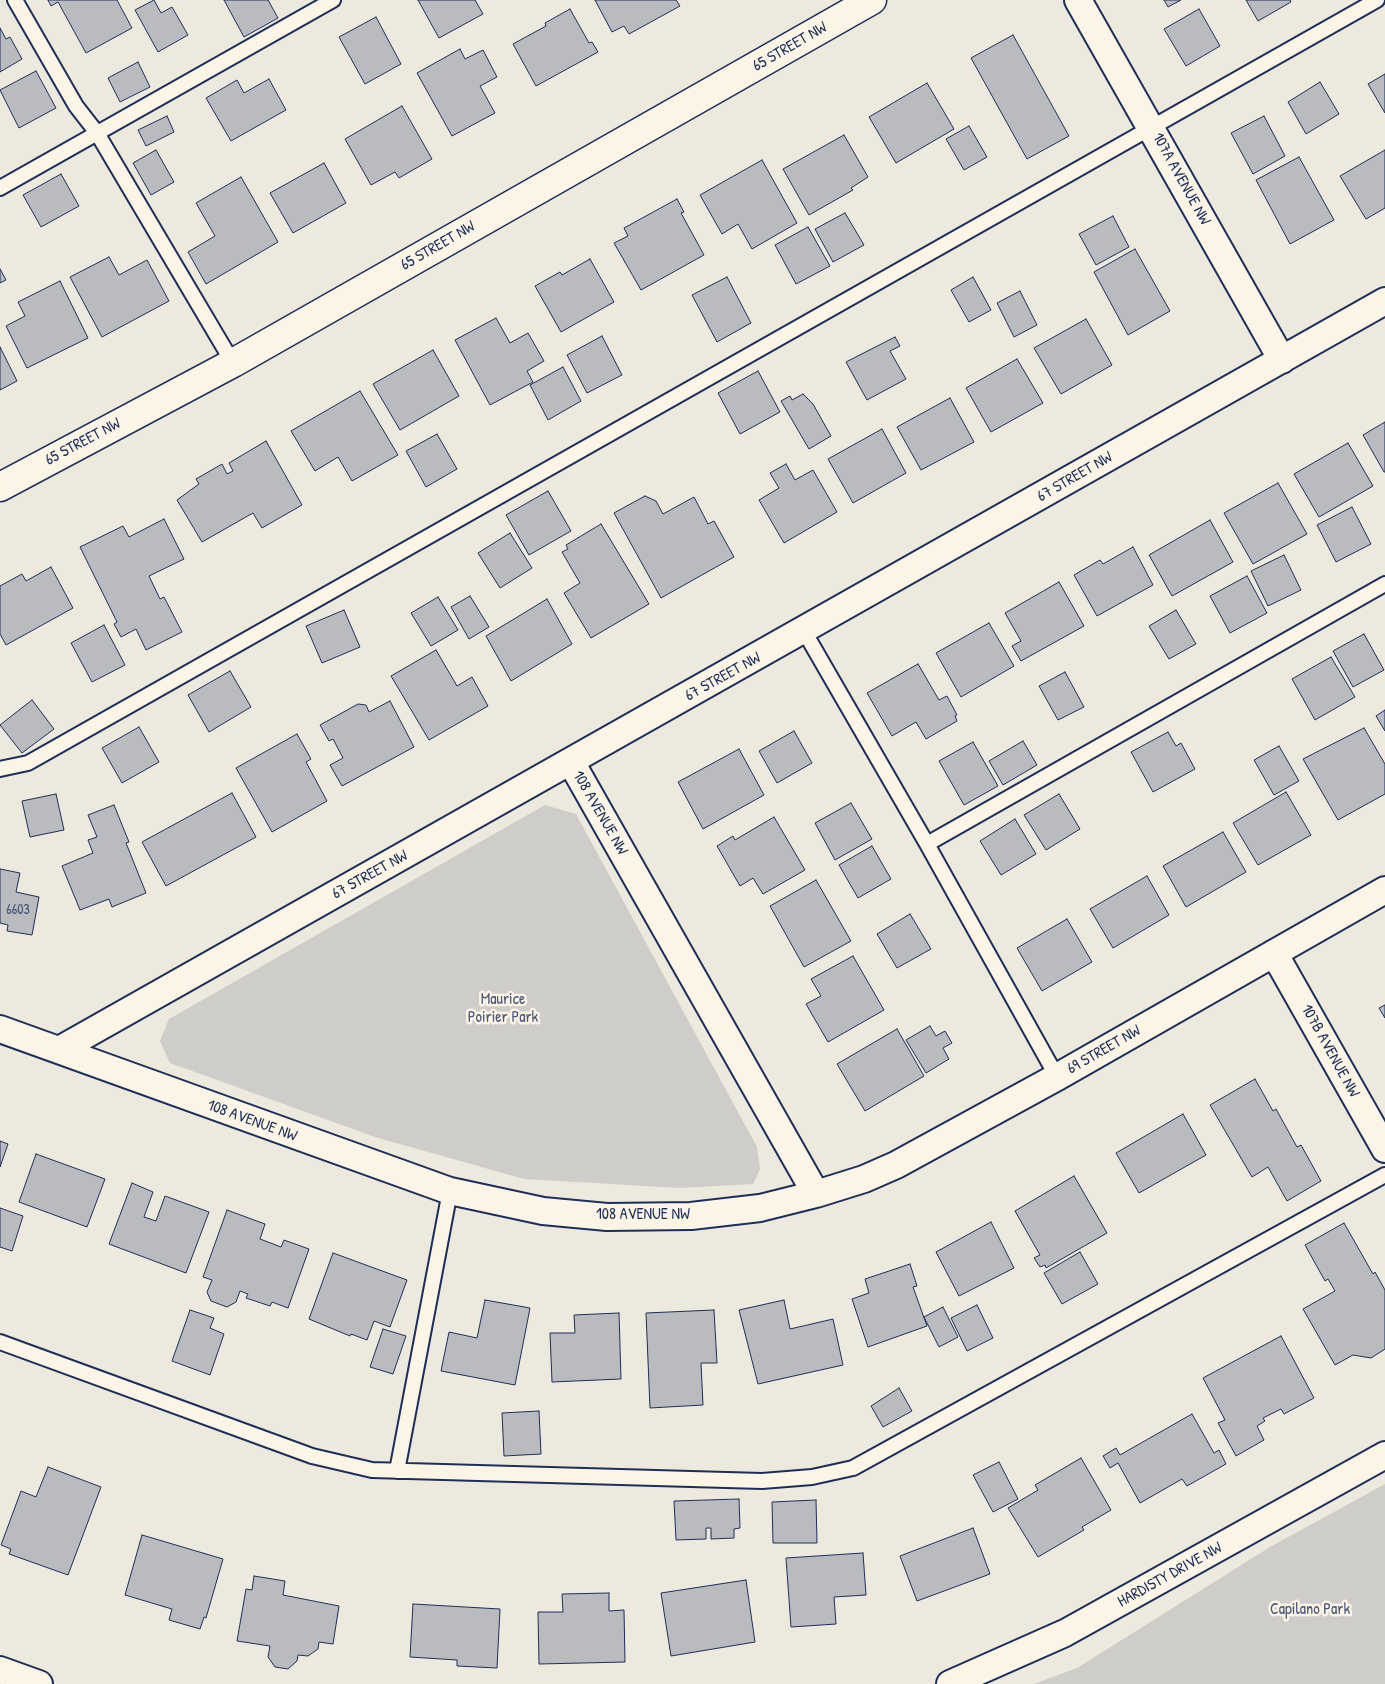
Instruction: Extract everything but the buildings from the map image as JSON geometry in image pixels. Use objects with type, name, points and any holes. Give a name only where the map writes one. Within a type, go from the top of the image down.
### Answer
[{"type":"street","name":"65 STREET NW","points":[[0,486],[233,363],[872,0]]},
{"type":"street","name":"107A AVENUE NW","points":[[1078,0],[1152,127],[1282,360]]},
{"type":"street","name":"67 STREET NW","points":[[59,1050],[804,631],[1385,300]]},
{"type":"street","name":"108 AVENUE NW","points":[[0,1029],[450,1191],[543,1211],[607,1217],[701,1215],[760,1208],[816,1194],[571,762]]},
{"type":"street","name":"69 STREET NW","points":[[816,1194],[864,1179],[896,1165],[1056,1077],[1385,890]]},
{"type":"street","name":"107B AVENUE NW","points":[[1274,952],[1385,1149]]},
{"type":"street","name":"HARDISTY DRIVE NW","points":[[950,1684],[1066,1633],[1385,1455]]},
{"type":"street","points":[[0,1670],[39,1684]]},
{"type":"lane","points":[[15,0],[76,106],[98,133],[233,363]]},
{"type":"lane","points":[[0,188],[333,0]]},
{"type":"lane","points":[[0,769],[28,763],[1377,0]]},
{"type":"lane","points":[[927,844],[1385,584]]},
{"type":"lane","points":[[804,631],[927,844],[1056,1077]]},
{"type":"lane","points":[[0,1342],[312,1456],[372,1470],[762,1481],[812,1477],[853,1468],[1385,1175]]},
{"type":"lane","points":[[397,1471],[450,1191]]},
{"type":"green space","name":"Maurice Poirier Park","points":[[545,805],[576,814],[757,1147],[760,1169],[753,1184],[680,1188],[524,1179],[375,1137],[170,1063],[160,1041],[169,1019]]},
{"type":"green space","name":"Capilano Park","points":[[1385,1484],[1385,1684],[1034,1684],[1077,1668],[1270,1547]]}]
